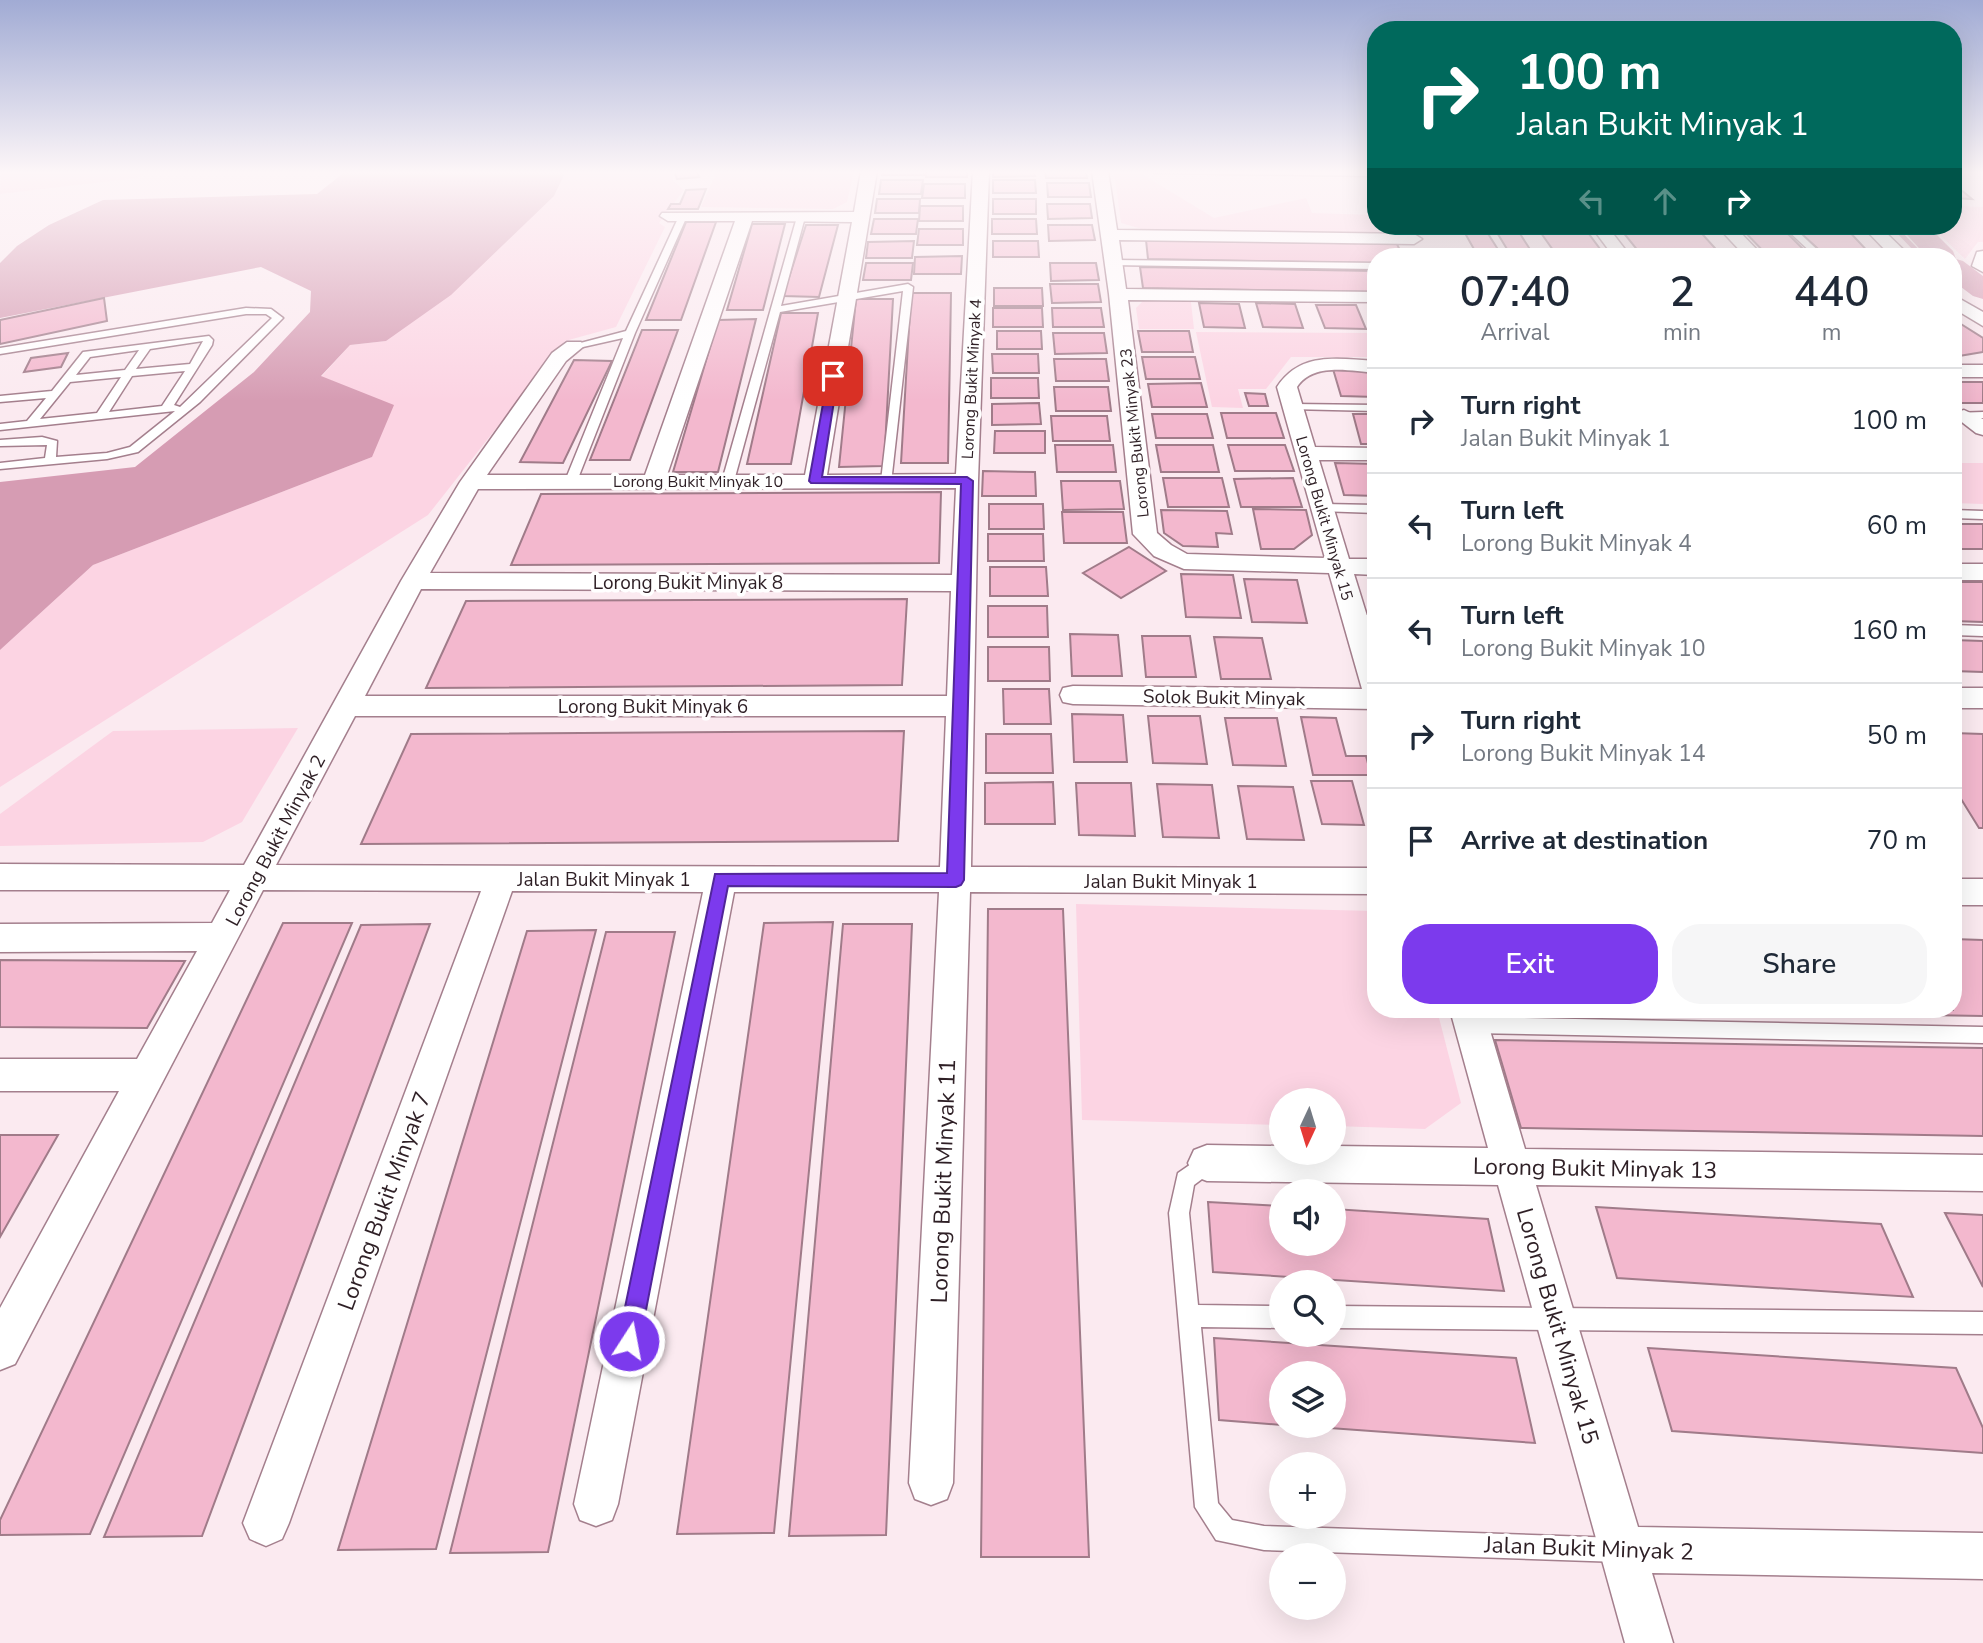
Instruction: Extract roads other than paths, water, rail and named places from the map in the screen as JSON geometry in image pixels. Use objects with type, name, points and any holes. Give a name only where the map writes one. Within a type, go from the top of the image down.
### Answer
[{"type":"street","points":[[654,481],[734,248]]},
{"type":"street","points":[[815,481],[855,248]]},
{"type":"street","name":"Lorong Bukit Minyak 4","points":[[956,880],[967,481],[978,248]]},
{"type":"street","name":"Lorong Bukit Minyak 23","points":[[1112,248],[1145,534],[1154,546],[1184,561],[1367,566]]},
{"type":"street","points":[[1983,257],[1983,267]]},
{"type":"street","points":[[1118,294],[1367,297]]},
{"type":"street","points":[[1962,306],[1983,320]]},
{"type":"street","name":"Lorong Bukit Minyak 2","points":[[0,1347],[413,581],[471,481],[559,357],[574,346]]},
{"type":"street","name":"Lorong Bukit Minyak 15","points":[[1365,619],[1340,566],[1287,387],[1291,377],[1304,368],[1367,367]]},
{"type":"street","points":[[1962,371],[1983,371]]},
{"type":"street","points":[[1967,416],[1983,429]]},
{"type":"street","points":[[1307,453],[1367,454]]},
{"type":"street","name":"Lorong Bukit Minyak 10","points":[[471,481],[967,481]]},
{"type":"street","points":[[1962,572],[1983,572]]},
{"type":"street","name":"Lorong Bukit Minyak 8","points":[[413,581],[964,583]]},
{"type":"street","name":"Solok Bukit Minyak","points":[[1073,695],[1367,699]]},
{"type":"street","points":[[1962,698],[1983,698]]},
{"type":"street","name":"Lorong Bukit Minyak 6","points":[[346,706],[960,706]]},
{"type":"street","name":"Jalan Bukit Minyak 1","points":[[0,877],[1367,881]]},
{"type":"street","name":"Lorong Bukit Minyak 7","points":[[266,1523],[501,878]]},
{"type":"street","points":[[596,1504],[721,879]]},
{"type":"street","name":"Lorong Bukit Minyak 11","points":[[931,1483],[956,880]]},
{"type":"street","points":[[1962,892],[1983,892]]},
{"type":"street","points":[[0,938],[223,937]]},
{"type":"street","name":"Lorong Bukit Minyak 15","points":[[1469,1018],[1649,1643]]},
{"type":"street","points":[[0,1074],[148,1075]]},
{"type":"street","name":"Lorong Bukit Minyak 13","points":[[1207,1163],[1983,1173]]},
{"type":"street","name":"Jalan Bukit Minyak 2","points":[[1622,1550],[1983,1556]]},
{"type":"lane","points":[[571,481],[664,248]]},
{"type":"lane","points":[[727,481],[793,248]]},
{"type":"lane","points":[[1114,263],[1367,266]]},
{"type":"lane","points":[[776,310],[908,287],[887,481]]},
{"type":"lane","points":[[0,351],[246,311],[268,311],[278,318],[188,407],[134,450],[0,466]]},
{"type":"lane","points":[[574,346],[630,333]]},
{"type":"lane","points":[[32,422],[87,354],[205,338],[208,340],[207,345],[166,409]]},
{"type":"lane","points":[[101,415],[147,345]]},
{"type":"lane","points":[[65,379],[193,366]]},
{"type":"lane","points":[[0,400],[53,394]]},
{"type":"lane","points":[[0,427],[188,407]]},
{"type":"lane","points":[[1293,407],[1367,408]]},
{"type":"lane","points":[[0,443],[41,440],[52,443],[50,461]]},
{"type":"lane","points":[[1323,508],[1367,509]]},
{"type":"lane","points":[[1962,514],[1983,515]]},
{"type":"lane","points":[[1962,630],[1983,631]]},
{"type":"lane","points":[[1469,1018],[1983,1035]]},
{"type":"lane","points":[[1207,1163],[1185,1180],[1179,1213],[1187,1316],[1269,1317]]},
{"type":"lane","name":"Jalan Bukit Minyak 2","points":[[1187,1316],[1207,1507],[1225,1531],[1264,1538],[1622,1550]]},
{"type":"lane","points":[[1346,1317],[1983,1323]]},
{"type":"waterway","points":[[1962,274],[1983,290]]}]
